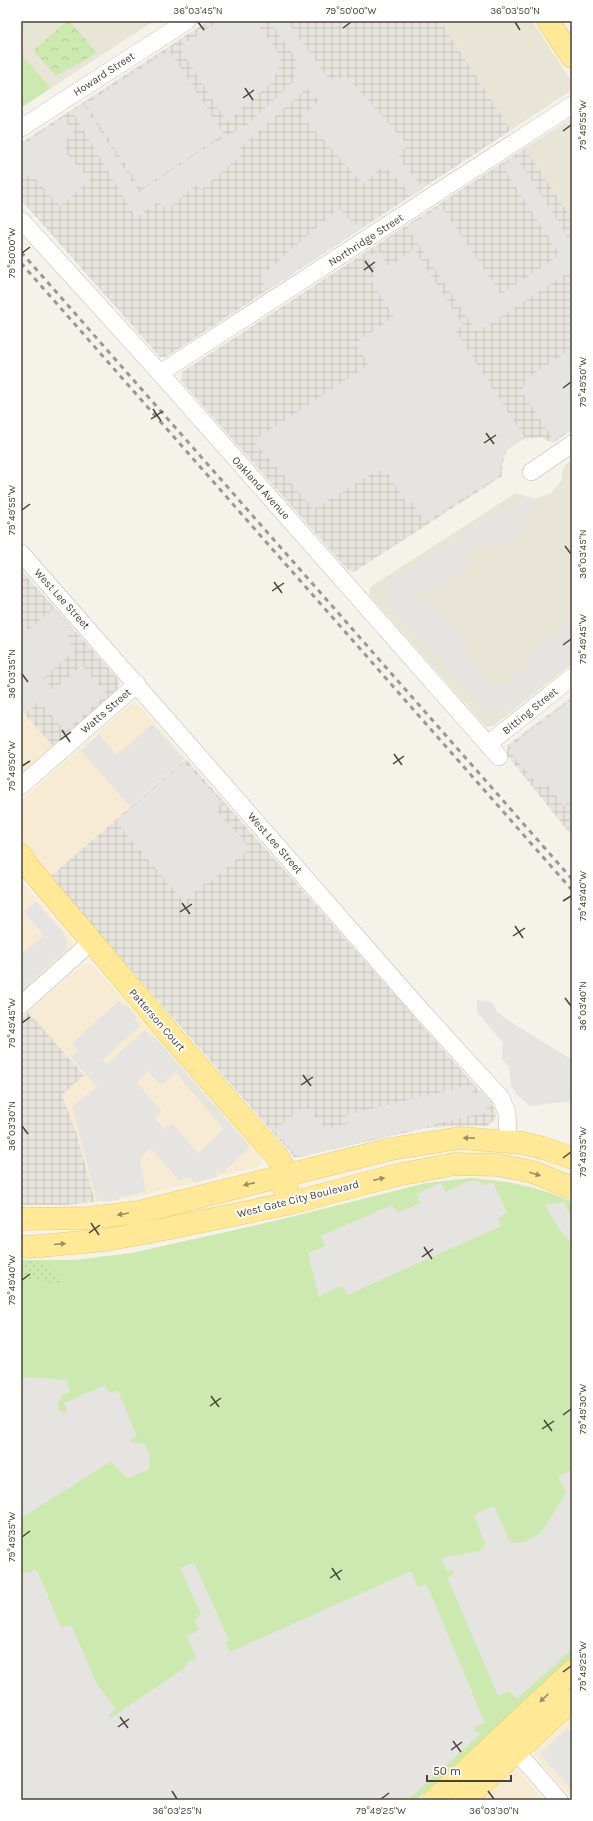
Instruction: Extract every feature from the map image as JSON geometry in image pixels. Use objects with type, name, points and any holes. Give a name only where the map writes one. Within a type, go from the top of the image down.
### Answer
[{"type":"main road","points":[[548,21],[572,57]]},
{"type":"main road","name":"Patterson Court","points":[[23,860],[91,942],[280,1159],[287,1175]]},
{"type":"main road","points":[[21,1219],[88,1218],[123,1214],[379,1153],[430,1142],[460,1138],[508,1141],[543,1148],[572,1158]]},
{"type":"main road","points":[[421,1170],[456,1155],[482,1153],[508,1141]]},
{"type":"main road","points":[[291,1203],[305,1184],[356,1169],[369,1162],[379,1153]]},
{"type":"main road","name":"West Gate City Boulevard","points":[[21,1246],[29,1247],[105,1240],[291,1203],[421,1170],[455,1164],[498,1165],[533,1172],[570,1182]]},
{"type":"main road","points":[[189,1224],[223,1206],[282,1191],[288,1185],[287,1175]]},
{"type":"main road","points":[[464,1800],[572,1671]]},
{"type":"main road","points":[[434,1800],[572,1700]]},
{"type":"street","name":"Howard Street","points":[[21,128],[187,21]]},
{"type":"street","name":"Northridge Street","points":[[160,373],[572,105]]},
{"type":"street","name":"Oakland Avenue","points":[[21,220],[160,373],[494,751]]},
{"type":"street","points":[[531,472],[572,444]]},
{"type":"street","name":"West Lee Street","points":[[21,553],[501,1098],[507,1114],[508,1141]]},
{"type":"street","name":"Bitting Street","points":[[494,751],[572,677]]},
{"type":"street","name":"Watts Street","points":[[21,786],[137,684]]},
{"type":"street","points":[[21,1005],[91,942]]},
{"type":"street","points":[[510,1744],[559,1800]]},
{"type":"shaded area","points":[[21,21],[154,21],[51,88],[21,54]]},
{"type":"shaded area","points":[[208,21],[440,21],[511,130],[166,357],[160,357],[21,200],[21,143]]},
{"type":"shaded area","points":[[220,21],[287,21],[328,78],[338,80],[345,75],[408,145],[399,154],[401,162],[424,188],[412,196],[384,165],[363,184],[302,116],[319,101],[307,88],[240,148],[243,153],[202,189],[195,185],[168,209],[158,202],[136,218],[72,111],[83,104],[139,192],[202,150],[248,124],[293,82],[297,68],[295,57],[271,23],[263,22],[260,28],[274,46],[280,58],[278,70],[272,82],[227,122],[179,47]]},
{"type":"shaded area","points":[[440,21],[532,21],[572,82],[572,90],[511,130]]},
{"type":"shaded area","points":[[169,50],[224,134],[141,189],[86,104]]},
{"type":"shaded area","points":[[64,117],[74,133],[66,141],[65,147],[67,154],[90,180],[60,206],[34,178],[28,176],[21,178],[21,146]]},
{"type":"shaded area","points":[[572,118],[572,219],[525,148]]},
{"type":"shaded area","points":[[525,148],[572,219],[572,430],[553,443],[540,437],[524,439],[507,449],[503,463],[502,476],[354,572],[348,570],[181,381],[182,372]]},
{"type":"shaded area","points":[[516,157],[558,221],[572,247],[572,270],[477,332],[407,227],[441,206],[501,294],[560,255],[508,175],[504,165]]},
{"type":"shaded area","points":[[339,208],[354,225],[360,223],[364,226],[268,289],[260,277]]},
{"type":"shaded area","points":[[414,249],[463,325],[456,329],[456,332],[525,438],[505,451],[501,463],[500,475],[425,522],[411,501],[407,504],[388,474],[378,470],[314,509],[253,441],[369,365],[355,343],[394,317],[370,279],[378,272],[368,258],[379,251],[390,266]]},
{"type":"shaded area","points":[[572,348],[572,428],[554,440],[522,392],[526,379]]},
{"type":"shaded area","points":[[572,460],[572,664],[493,726],[486,727],[369,595],[370,587],[516,493],[535,499],[551,493],[561,481],[564,466]]},
{"type":"shaded area","points":[[525,496],[535,500],[531,512],[523,521],[527,528],[492,550],[489,545],[485,544],[466,556],[465,559],[469,566],[427,594],[422,588],[418,588],[414,592],[414,596],[418,602],[426,597],[469,646],[464,654],[491,685],[496,687],[505,685],[529,665],[530,663],[526,657],[572,621],[572,660],[504,712],[500,707],[496,706],[488,713],[385,597],[392,592],[388,583],[509,503],[515,508],[519,506]]},
{"type":"shaded area","points":[[21,570],[118,679],[119,684],[118,689],[53,746],[21,710]]},
{"type":"shaded area","points":[[54,608],[72,629],[68,635],[70,645],[75,651],[43,678],[53,690],[82,665],[107,694],[65,731],[39,701],[26,713],[21,707],[21,622],[29,630]]},
{"type":"shaded area","points":[[572,697],[572,836],[507,755],[508,745]]},
{"type":"shaded area","points":[[572,699],[572,799],[564,806],[545,782],[540,787],[510,752],[511,746]]},
{"type":"shaded area","points":[[132,703],[137,703],[186,759],[50,877],[21,843],[21,801]]},
{"type":"shaded area","points":[[21,710],[53,746],[21,775]]},
{"type":"shaded area","points":[[152,724],[184,759],[130,806],[81,751],[99,735],[117,755]]},
{"type":"shaded area","points":[[186,759],[494,1107],[496,1114],[495,1119],[491,1123],[487,1126],[425,1128],[295,1158],[50,877]]},
{"type":"shaded area","points":[[184,762],[222,803],[215,809],[250,848],[210,882],[202,885],[184,902],[116,822]]},
{"type":"shaded area","points":[[21,881],[70,938],[73,944],[71,949],[21,993]]},
{"type":"shaded area","points":[[36,902],[64,934],[67,942],[66,950],[30,982],[30,986],[21,994],[21,954],[42,937],[42,933],[24,912]]},
{"type":"shaded area","points":[[88,963],[93,965],[260,1155],[262,1162],[260,1166],[130,1198],[95,1202],[77,1135],[62,1095],[84,1074],[28,1012],[83,964]]},
{"type":"shaded area","points":[[477,1000],[492,1002],[497,1012],[572,1060],[572,1101],[530,1106],[517,1095],[511,1086],[509,1067],[502,1059],[503,1043],[477,1012]]},
{"type":"shaded area","points":[[119,1001],[124,1006],[127,1005],[136,1016],[135,1020],[140,1026],[102,1060],[107,1064],[145,1030],[151,1037],[154,1036],[250,1147],[221,1174],[216,1169],[217,1177],[194,1183],[191,1178],[187,1177],[180,1181],[150,1148],[144,1154],[140,1162],[146,1192],[119,1197],[119,1200],[103,1202],[102,1200],[97,1201],[72,1107],[97,1087],[71,1057],[78,1050],[72,1043]],"holes":[[[148,1071],[161,1085],[175,1072],[224,1129],[198,1153],[172,1123],[164,1129],[154,1118],[162,1112],[136,1082]]]},
{"type":"shaded area","points":[[28,1012],[84,1075],[62,1095],[77,1135],[95,1202],[64,1205],[21,1205],[21,1019]]},
{"type":"shaded area","points":[[470,1085],[473,1094],[477,1093],[480,1089],[494,1104],[486,1105],[487,1112],[298,1157],[274,1131],[302,1108],[308,1109],[326,1129],[347,1124],[346,1115]]},
{"type":"shaded area","points":[[469,1181],[479,1181],[485,1185],[493,1182],[507,1212],[498,1218],[501,1226],[347,1295],[342,1286],[321,1295],[319,1298],[308,1253],[324,1247],[325,1245],[321,1236],[392,1205],[398,1213],[420,1203],[417,1194],[440,1183],[446,1192]]},
{"type":"shaded area","points":[[564,1202],[572,1219],[572,1244],[559,1229],[545,1205]]},
{"type":"shaded area","points":[[26,1377],[67,1380],[70,1392],[62,1395],[58,1403],[58,1410],[64,1413],[67,1410],[64,1403],[105,1385],[109,1393],[118,1391],[137,1436],[131,1439],[130,1442],[145,1444],[150,1455],[149,1469],[128,1478],[110,1462],[21,1518],[21,1378]]},
{"type":"shaded area","points":[[572,1470],[572,1649],[517,1699],[510,1691],[498,1696],[447,1577],[454,1574],[454,1570],[447,1571],[441,1558],[479,1551],[483,1548],[485,1543],[474,1515],[494,1506],[509,1540],[512,1543],[524,1542],[540,1534],[566,1494],[558,1476]]},
{"type":"shaded area","points":[[194,1562],[229,1641],[225,1643],[230,1652],[411,1571],[418,1587],[427,1585],[485,1723],[474,1727],[474,1730],[480,1734],[408,1800],[21,1800],[21,1574],[37,1570],[61,1627],[63,1628],[71,1625],[97,1684],[116,1709],[109,1715],[111,1718],[186,1667],[188,1662],[196,1658],[187,1636],[199,1630],[195,1622],[201,1614],[180,1568]]},
{"type":"shaded area","points":[[572,1717],[572,1798],[534,1755],[535,1752]]},
{"type":"shaded area","points":[[567,1728],[572,1734],[572,1790],[540,1754]]},
{"type":"shaded area","points":[[514,1770],[518,1771],[544,1800],[478,1800],[510,1772]]},
{"type":"green space","points":[[67,21],[69,21],[97,53],[56,76],[33,51]]},
{"type":"green space","points":[[21,54],[51,88],[21,108]]},
{"type":"green space","points":[[471,1178],[523,1185],[559,1196],[572,1202],[572,1658],[417,1800],[21,1800],[21,1260],[74,1260],[131,1253],[279,1220],[426,1183]]},
{"type":"green space","points":[[21,1260],[36,1261],[47,1264],[56,1272],[65,1284],[21,1280]]},
{"type":"railway","points":[[21,252],[572,879]]},
{"type":"railway","points":[[21,263],[572,890]]}]
